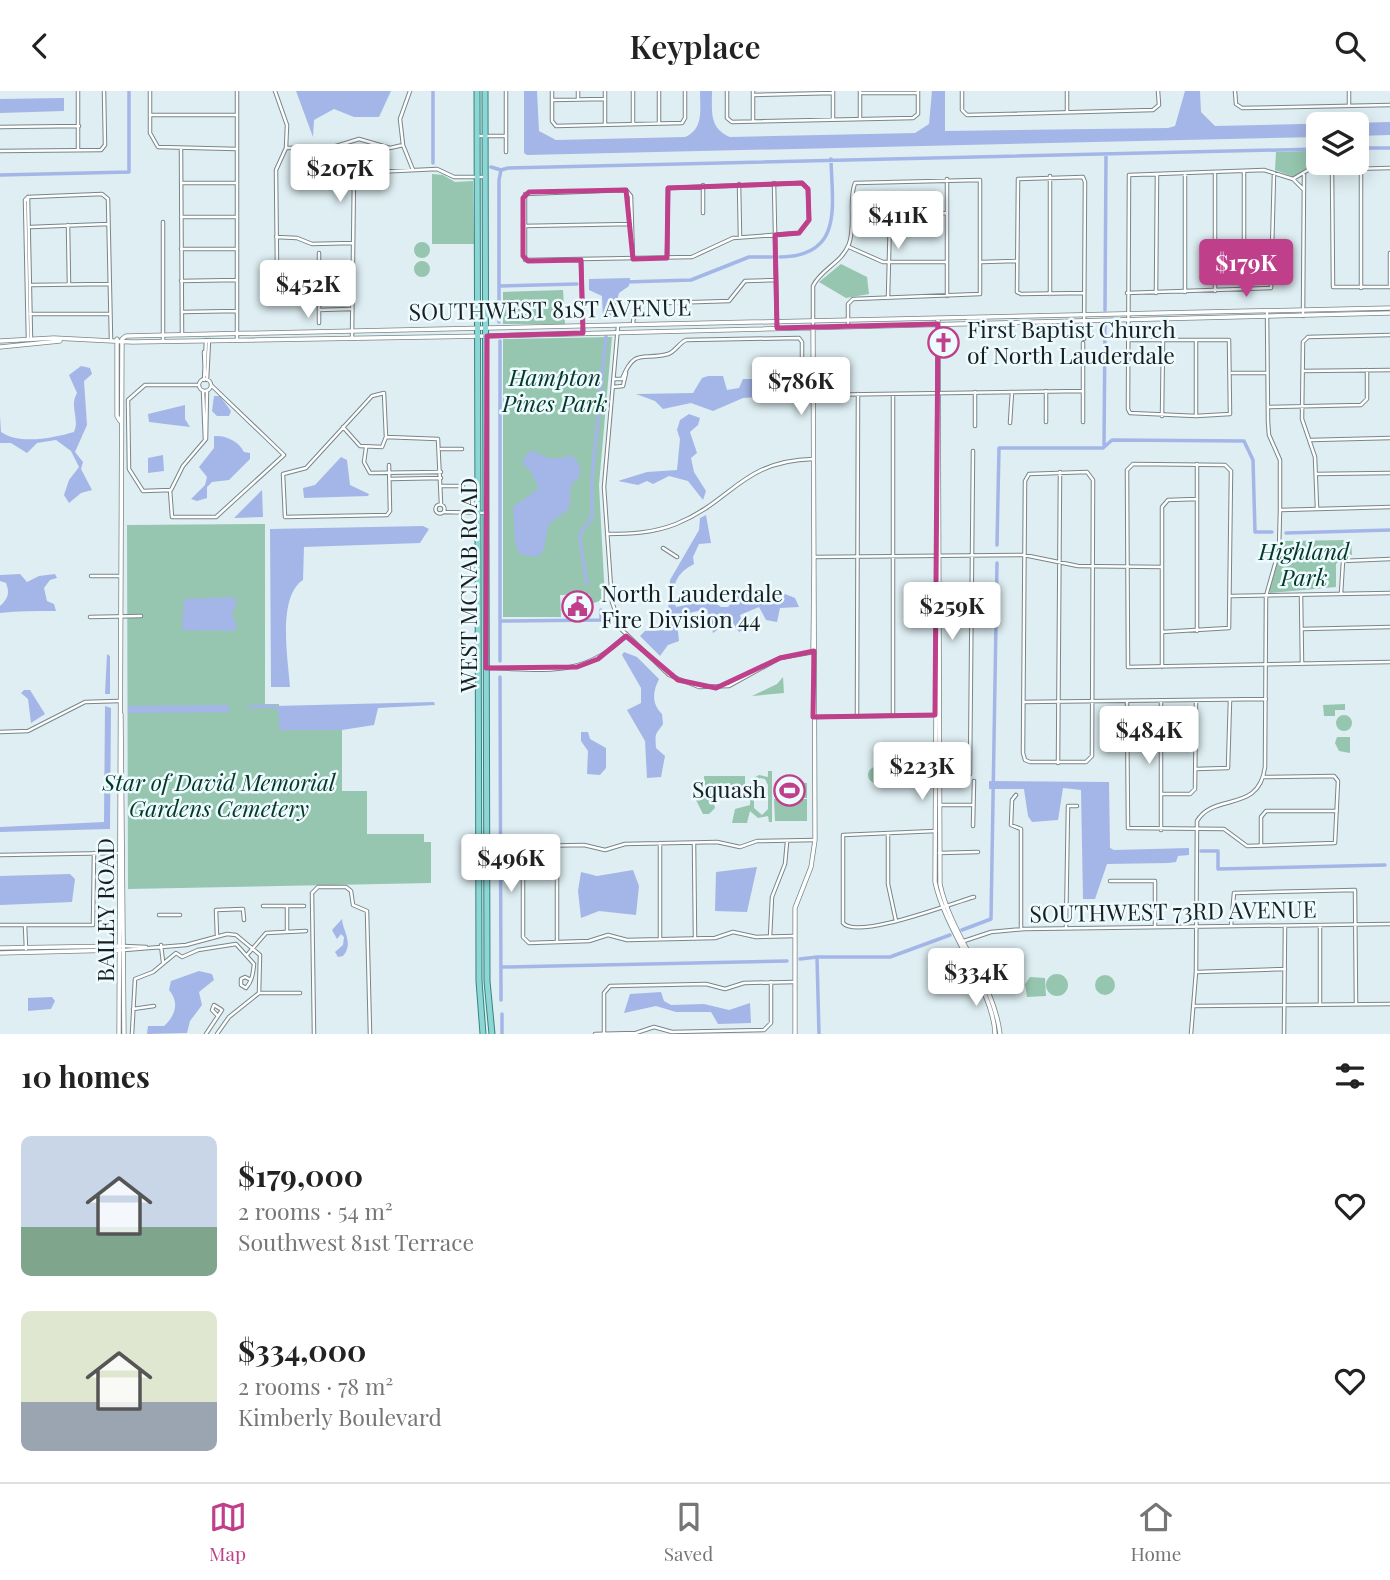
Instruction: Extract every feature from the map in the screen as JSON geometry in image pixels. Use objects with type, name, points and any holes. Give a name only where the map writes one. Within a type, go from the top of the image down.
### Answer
[{"type":"main road","name":"WEST MCNAB ROAD","points":[[477,91],[479,981],[483,1034]]},
{"type":"main road","name":"WEST MCNAB ROAD","points":[[485,91],[486,981],[492,1034]]},
{"type":"main road","points":[[479,422],[487,422]]},
{"type":"main road","points":[[479,575],[483,582],[486,609]]},
{"type":"street","points":[[78,91],[78,151]]},
{"type":"street","points":[[0,151],[78,151],[103,148],[104,91]]},
{"type":"street","points":[[150,91],[150,133],[154,144],[163,149],[237,149]]},
{"type":"street","points":[[237,91],[237,337]]},
{"type":"street","points":[[275,91],[287,125],[286,148],[276,170],[275,237],[276,270],[286,277]]},
{"type":"street","points":[[410,91],[400,120],[403,145],[414,170]]},
{"type":"street","points":[[506,91],[506,152]]},
{"type":"street","points":[[552,91],[554,125],[659,124],[684,121],[685,91]]},
{"type":"street","points":[[578,91],[578,99]]},
{"type":"street","points":[[605,91],[605,125]]},
{"type":"street","points":[[633,91],[633,124]]},
{"type":"street","points":[[659,91],[659,124]]},
{"type":"street","points":[[727,91],[729,120],[753,121],[833,120],[917,117],[918,92],[860,92],[860,119]]},
{"type":"street","points":[[962,91],[964,113],[1067,113],[1157,108],[1158,91]]},
{"type":"street","points":[[1067,91],[1067,113]]},
{"type":"street","points":[[1235,91],[1238,107],[1390,105]]},
{"type":"street","points":[[1349,91],[1349,106]]},
{"type":"street","points":[[753,121],[753,93],[833,92],[833,120]]},
{"type":"street","points":[[552,100],[605,99]]},
{"type":"street","points":[[150,115],[237,114]]},
{"type":"street","points":[[0,127],[79,125]]},
{"type":"street","points":[[477,136],[506,136]]},
{"type":"street","points":[[286,148],[333,147],[359,139],[390,148],[403,145]]},
{"type":"street","points":[[181,149],[182,335]]},
{"type":"street","points":[[1369,169],[1390,168]]},
{"type":"street","points":[[352,337],[355,173],[437,169],[454,177],[486,177]]},
{"type":"street","points":[[1128,340],[1229,340],[1230,414],[1162,416],[1130,413],[1127,314],[1129,175],[1215,171],[1274,173],[1293,179],[1303,189]]},
{"type":"street","points":[[1214,291],[1215,171]]},
{"type":"street","points":[[1244,171],[1244,291]]},
{"type":"street","points":[[1293,179],[1306,172]]},
{"type":"street","points":[[1156,293],[1157,173]]},
{"type":"street","points":[[1185,173],[1185,292]]},
{"type":"street","points":[[1127,293],[1270,288],[1274,173]]},
{"type":"street","points":[[1303,316],[1304,175]]},
{"type":"street","points":[[1332,175],[1333,287],[1390,287],[1390,253]]},
{"type":"street","points":[[1361,175],[1361,288]]},
{"type":"street","points":[[1050,294],[1051,176]]},
{"type":"street","points":[[1083,422],[1084,293],[1083,177],[1018,179],[1017,292],[1084,293]]},
{"type":"street","points":[[947,179],[947,296]]},
{"type":"street","points":[[795,1034],[794,908],[811,867],[815,840],[814,282],[837,263],[848,247],[852,233],[855,183],[980,180],[980,294],[850,300],[848,326]]},
{"type":"street","points":[[181,183],[237,183]]},
{"type":"street","points":[[774,183],[777,328]]},
{"type":"street","points":[[739,184],[740,236]]},
{"type":"street","points":[[632,259],[629,192],[524,194],[525,260],[581,260],[632,259],[667,258],[701,255],[740,236],[799,233],[809,220],[806,184],[668,188],[667,258]]},
{"type":"street","points":[[703,185],[703,213]]},
{"type":"street","points":[[28,197],[33,194],[106,196],[111,339]]},
{"type":"street","points":[[28,197],[29,285]]},
{"type":"street","points":[[28,197],[30,342]]},
{"type":"street","points":[[888,298],[890,217],[947,213]]},
{"type":"street","points":[[181,217],[237,217]]},
{"type":"street","points":[[163,222],[163,338]]},
{"type":"street","points":[[523,226],[632,224]]},
{"type":"street","points":[[68,225],[69,285]]},
{"type":"street","points":[[30,227],[108,225]]},
{"type":"street","points":[[275,237],[297,237],[312,244],[352,243]]},
{"type":"street","points":[[848,247],[887,263],[947,262]]},
{"type":"street","points":[[181,249],[237,249]]},
{"type":"street","points":[[319,253],[319,323]]},
{"type":"street","points":[[581,260],[583,333]]},
{"type":"street","points":[[982,262],[1016,261]]},
{"type":"street","points":[[319,266],[352,265]]},
{"type":"street","points":[[181,281],[237,280]]},
{"type":"street","points":[[633,325],[635,305],[729,301],[745,281],[776,280]]},
{"type":"street","points":[[29,285],[110,284]]},
{"type":"street","name":"SOUTHWEST 81ST AVENUE","points":[[163,338],[182,335],[479,337],[486,333],[633,325],[1390,308]]},
{"type":"street","points":[[319,310],[352,309]]},
{"type":"street","points":[[182,312],[237,311]]},
{"type":"street","points":[[1191,1034],[1196,972],[1196,829],[1202,813],[1214,806],[1245,799],[1256,789],[1264,776],[1266,596],[1279,550],[1280,510],[1280,460],[1269,435],[1267,407],[1267,311]]},
{"type":"street","name":"SOUTHWEST 81ST AVENUE","points":[[30,342],[120,339],[126,336],[208,340],[352,332],[478,329],[486,333],[583,333],[1390,313]]},
{"type":"street","points":[[30,314],[110,314]]},
{"type":"street","points":[[938,318],[937,853],[944,906],[994,1010],[997,1034]]},
{"type":"street","points":[[618,326],[604,487],[612,607],[626,636],[673,677],[706,688],[738,683],[780,658],[814,652]]},
{"type":"street","points":[[1317,508],[1311,440],[1304,426],[1305,339],[1390,335]]},
{"type":"street","points":[[614,379],[622,379],[639,356],[671,354],[686,340],[799,338],[802,342],[803,363]]},
{"type":"street","points":[[120,339],[117,375],[117,417],[120,421]]},
{"type":"street","points":[[120,339],[120,421]]},
{"type":"street","points":[[170,490],[172,517],[216,517],[284,455],[206,378],[208,340]]},
{"type":"street","points":[[200,385],[205,391],[205,440],[183,466],[176,486],[170,490],[143,491],[129,469],[128,400],[145,385],[200,385],[206,378],[208,340]]},
{"type":"street","points":[[1162,416],[1163,340]]},
{"type":"street","points":[[1196,340],[1196,416]]},
{"type":"street","points":[[0,341],[30,342]]},
{"type":"street","points":[[0,347],[30,342]]},
{"type":"street","points":[[206,349],[208,364]]},
{"type":"street","points":[[1267,407],[1365,402],[1367,370]]},
{"type":"street","points":[[1303,371],[1390,370]]},
{"type":"street","points":[[613,387],[623,386],[629,378],[626,371]]},
{"type":"street","points":[[1231,373],[1267,373]]},
{"type":"street","points":[[117,375],[122,379]]},
{"type":"street","points":[[205,391],[211,385]]},
{"type":"street","points":[[1046,391],[1046,422]]},
{"type":"street","points":[[813,395],[1083,391]]},
{"type":"street","points":[[343,427],[360,446],[382,447],[386,437],[386,397],[381,392],[372,396],[343,427],[303,471],[281,476],[285,517],[387,515],[390,510],[390,465]]},
{"type":"street","points":[[975,392],[975,426]]},
{"type":"street","points":[[1010,423],[1012,392]]},
{"type":"street","points":[[857,716],[858,394]]},
{"type":"street","points":[[892,716],[893,394]]},
{"type":"street","name":"BAILEY ROAD","points":[[120,421],[121,1034]]},
{"type":"street","points":[[386,437],[436,437],[440,449],[441,504],[444,510]]},
{"type":"street","points":[[1311,440],[1390,438]]},
{"type":"street","points":[[366,448],[363,462],[367,470],[390,473],[441,472]]},
{"type":"street","points":[[440,449],[462,450]]},
{"type":"street","points":[[937,774],[970,774],[973,451]]},
{"type":"street","points":[[607,534],[638,534],[673,525],[694,515],[759,469],[785,460],[813,459]]},
{"type":"street","points":[[1196,464],[1196,631]]},
{"type":"street","points":[[1162,632],[1229,628],[1229,466],[1196,464],[1129,467],[1128,667],[1390,661]]},
{"type":"street","points":[[1058,763],[1060,472]]},
{"type":"street","points":[[1060,472],[1092,474],[1094,567],[1091,761],[1058,763],[1025,760],[1024,555],[1026,476],[1060,472]]},
{"type":"street","points":[[1316,474],[1390,473]]},
{"type":"street","points":[[390,479],[441,478]]},
{"type":"street","points":[[441,486],[463,486]]},
{"type":"street","points":[[1162,667],[1163,502],[1196,499]]},
{"type":"street","points":[[441,504],[436,510],[487,513]]},
{"type":"street","points":[[1280,510],[1390,507]]},
{"type":"street","points":[[663,548],[677,557]]},
{"type":"street","points":[[814,557],[1024,555],[1094,567],[1162,567]]},
{"type":"street","points":[[1341,594],[1343,561],[1390,559]]},
{"type":"street","points":[[91,576],[120,576]]},
{"type":"street","points":[[1231,596],[1390,593]]},
{"type":"street","points":[[1301,595],[1302,664]]},
{"type":"street","points":[[90,617],[141,616]]},
{"type":"street","points":[[1302,629],[1390,627]]},
{"type":"street","points":[[486,668],[577,667],[598,659],[626,636]]},
{"type":"street","points":[[1196,769],[1228,768],[1230,699]]},
{"type":"street","points":[[1024,702],[1266,699]]},
{"type":"street","points":[[1161,794],[1193,793],[1196,769],[1196,700]]},
{"type":"street","points":[[0,732],[28,731],[85,702],[120,701]]},
{"type":"street","points":[[1161,701],[1161,830]]},
{"type":"street","points":[[1127,702],[1128,828],[1224,829],[1247,846],[1331,845],[1337,840],[1338,781],[1334,776],[1264,776]]},
{"type":"street","points":[[813,717],[937,715]]},
{"type":"street","points":[[936,831],[939,805],[935,737],[937,715]]},
{"type":"street","points":[[935,737],[939,759]]},
{"type":"street","points":[[973,826],[974,781]]},
{"type":"street","points":[[1016,795],[1012,800],[1012,825],[1021,829],[1021,929]]},
{"type":"street","points":[[939,805],[973,805]]},
{"type":"street","points":[[1066,928],[1068,806],[1076,806]]},
{"type":"street","points":[[1261,845],[1261,817],[1266,811],[1338,811]]},
{"type":"street","points":[[936,831],[843,835],[845,927],[874,927],[974,897]]},
{"type":"street","points":[[888,834],[888,884],[896,921]]},
{"type":"street","points":[[794,936],[751,937],[733,932],[720,937],[695,939],[627,940],[608,935],[589,941],[524,941],[524,848],[584,845],[605,850],[625,844],[717,842],[740,847],[757,841],[815,840]]},
{"type":"street","points":[[770,937],[772,897],[785,864],[786,841]]},
{"type":"street","points":[[660,843],[660,939]]},
{"type":"street","points":[[694,843],[695,939]]},
{"type":"street","points":[[557,846],[557,942]]},
{"type":"street","points":[[937,853],[978,852]]},
{"type":"street","points":[[0,925],[93,925],[94,853]]},
{"type":"street","points":[[0,855],[121,853]]},
{"type":"street","points":[[1110,881],[1154,881],[1155,926]]},
{"type":"street","points":[[314,1034],[312,893],[318,887],[346,887],[351,891],[353,905],[367,912],[370,1034]]},
{"type":"street","points":[[1231,926],[1234,893],[1355,890],[1356,1005]]},
{"type":"street","points":[[263,906],[304,906]]},
{"type":"street","points":[[286,906],[287,932]]},
{"type":"street","points":[[217,936],[216,910],[243,909],[244,920]]},
{"type":"street","points":[[159,915],[180,915]]},
{"type":"street","name":"SOUTHWEST 73RD AVENUE","points":[[961,942],[991,932],[1021,929],[1390,924]]},
{"type":"street","points":[[25,925],[26,950]]},
{"type":"street","points":[[1284,926],[1284,1034]]},
{"type":"street","points":[[1320,926],[1320,1005]]},
{"type":"street","points":[[247,955],[266,933],[306,931]]},
{"type":"street","points":[[0,950],[186,945],[217,936],[236,936],[254,948],[262,966],[258,993]]},
{"type":"street","points":[[132,1034],[135,979],[153,972],[176,953],[182,957],[198,950],[236,944],[254,964],[251,980]]},
{"type":"street","points":[[160,945],[163,962]]},
{"type":"street","points":[[1196,972],[1284,969]]},
{"type":"street","points":[[595,1034],[636,1033],[654,1027],[672,1032],[729,1033],[768,1029],[771,1023],[771,982]]},
{"type":"street","points":[[604,1034],[606,988],[706,984],[725,989],[744,983],[794,982]]},
{"type":"street","points":[[217,1034],[229,1017],[258,993],[300,993]]},
{"type":"street","points":[[1193,1006],[1390,1004]]},
{"type":"street","points":[[217,1015],[212,1006],[217,1005],[229,1017]]},
{"type":"street","points":[[133,1009],[154,1006]]},
{"type":"street","points":[[206,1034],[222,1010]]},
{"type":"highlighted area","points":[[802,183],[808,189],[809,220],[799,233],[775,235],[777,328],[938,324],[935,715],[813,717],[814,651],[780,658],[716,688],[678,680],[626,636],[598,659],[577,667],[486,668],[487,336],[583,333],[581,260],[528,261],[523,256],[523,198],[529,192],[626,190],[633,259],[667,258],[668,188]]},
{"type":"green space","points":[[1306,151],[1306,169],[1294,177],[1275,170],[1276,152]]},
{"type":"green space","points":[[432,174],[443,175],[455,182],[473,181],[474,244],[432,244]]},
{"type":"green space","points":[[422,242],[428,244],[428,256],[422,258],[416,256],[414,250],[416,244]]},
{"type":"green space","points":[[422,261],[428,263],[428,275],[422,277],[416,275],[414,269],[416,263]]},
{"type":"green space","points":[[841,264],[867,277],[869,294],[846,298],[819,282]]},
{"type":"green space","points":[[563,290],[565,324],[503,324],[503,292]]},
{"type":"green space","name":"Hampton Pines Park","points":[[612,337],[599,485],[605,599],[594,603],[589,594],[560,595],[561,617],[503,617],[503,339]]},
{"type":"green space","name":"Star of David Memorial Gardens Cemetery","points":[[265,524],[265,704],[279,704],[279,730],[342,730],[342,791],[367,791],[367,834],[424,834],[424,842],[431,842],[431,883],[128,889],[127,525]]},
{"type":"green space","name":"Highland Park","points":[[1351,540],[1352,555],[1344,556],[1336,564],[1336,587],[1270,593],[1270,580],[1282,541]]},
{"type":"green space","points":[[783,677],[784,693],[752,696],[777,684]]},
{"type":"green space","points":[[1345,704],[1345,710],[1335,710],[1335,716],[1324,716],[1323,705]]},
{"type":"green space","points":[[1344,715],[1350,717],[1350,729],[1344,731],[1338,729],[1336,723],[1338,717]]},
{"type":"green space","points":[[1337,737],[1350,737],[1350,753],[1339,751],[1335,743]]},
{"type":"green space","points":[[876,767],[882,769],[882,781],[876,783],[870,781],[868,775],[870,769]]},
{"type":"green space","points":[[768,771],[772,771],[772,822],[769,822],[768,816],[758,818],[750,811],[747,823],[732,823],[735,809],[750,805],[752,779],[759,775],[768,777]],"holes":[[[760,778],[765,779],[768,785],[768,809],[762,815],[754,808],[754,783]]]},
{"type":"green space","points":[[704,776],[745,776],[745,796],[712,795],[715,808],[709,814],[703,814],[696,800],[705,795]]},
{"type":"green space","points":[[784,782],[807,783],[807,798],[784,798]]},
{"type":"green space","points":[[774,799],[807,799],[807,821],[775,821]]},
{"type":"green space","points":[[1057,974],[1065,977],[1068,985],[1065,993],[1057,996],[1049,993],[1046,985],[1049,977]]},
{"type":"green space","points":[[1105,975],[1112,978],[1115,985],[1112,992],[1105,995],[1098,992],[1095,985],[1098,978]]},
{"type":"green space","points":[[1030,977],[1045,978],[1046,996],[1027,997],[1025,984]]},
{"type":"water","points":[[296,91],[391,91],[379,117],[354,117],[334,109],[314,120],[313,137]]},
{"type":"water","points":[[524,91],[537,91],[539,131],[556,140],[685,137],[698,124],[700,91],[712,91],[713,119],[718,129],[730,137],[915,133],[929,124],[932,91],[945,91],[945,131],[1168,128],[1175,126],[1185,91],[1200,91],[1201,112],[1215,126],[1306,124],[1306,137],[524,153]]},
{"type":"water","points":[[64,98],[64,111],[0,113],[0,99]]},
{"type":"water","points":[[1369,122],[1390,122],[1390,135],[1369,136]]},
{"type":"water","points":[[630,278],[629,286],[619,293],[612,318],[603,319],[602,296],[589,290],[589,279]]},
{"type":"water","points":[[81,366],[90,368],[92,374],[84,381],[87,425],[75,452],[83,462],[81,469],[92,490],[81,493],[69,503],[64,495],[69,480],[79,467],[71,451],[56,440],[37,443],[27,453],[11,443],[0,443],[0,416],[1,432],[17,438],[47,438],[74,432],[74,403],[77,393],[69,375]]},
{"type":"water","points":[[723,376],[727,390],[739,388],[743,379],[803,379],[804,386],[799,393],[783,395],[776,403],[763,402],[759,397],[743,398],[713,411],[691,403],[663,409],[655,401],[636,394],[693,393],[702,378]]},
{"type":"water","points":[[214,396],[220,396],[231,411],[229,416],[217,416],[212,411]]},
{"type":"water","points":[[185,405],[185,419],[190,427],[149,422],[148,414]]},
{"type":"water","points":[[689,414],[700,418],[698,425],[690,432],[697,453],[691,458],[694,472],[706,491],[703,500],[688,481],[669,476],[653,484],[647,481],[638,485],[618,481],[647,472],[677,470],[680,439],[677,430],[680,420]]},
{"type":"water","points":[[214,436],[235,442],[244,452],[250,453],[250,459],[229,480],[212,482],[207,487],[207,498],[197,501],[191,499],[205,485],[207,477],[199,467],[214,448]]},
{"type":"water","points":[[533,450],[552,459],[572,455],[579,464],[580,476],[571,485],[569,509],[549,524],[544,549],[537,556],[520,554],[515,543],[513,507],[539,488],[530,470],[522,464],[526,455]]},
{"type":"water","points":[[163,455],[164,471],[148,473],[148,458]]},
{"type":"water","points":[[341,457],[347,460],[350,485],[369,494],[368,496],[304,498],[303,488],[315,485]]},
{"type":"water","points":[[262,490],[263,517],[234,518]]},
{"type":"water","points":[[706,515],[711,543],[699,544],[693,557],[694,564],[676,581],[676,607],[711,600],[721,607],[728,607],[737,596],[746,594],[767,599],[785,594],[795,598],[799,607],[780,608],[777,622],[766,620],[759,607],[740,615],[744,629],[739,632],[731,620],[713,633],[707,609],[680,615],[677,622],[679,641],[668,645],[660,656],[640,636],[645,631],[667,630],[670,580],[699,530],[700,518]]},
{"type":"water","points":[[423,526],[429,529],[420,543],[304,547],[303,580],[295,588],[287,614],[286,645],[290,687],[271,687],[270,529]]},
{"type":"water","points":[[20,574],[27,582],[39,576],[55,574],[57,578],[50,580],[44,588],[47,601],[54,604],[56,611],[0,613],[0,606],[8,593],[6,583],[0,581],[0,575]]},
{"type":"water","points":[[233,597],[237,602],[232,614],[237,626],[235,631],[182,630],[184,599]]},
{"type":"water","points":[[624,652],[637,657],[659,679],[654,698],[662,714],[663,724],[656,739],[656,748],[665,756],[661,777],[647,778],[645,741],[627,710],[641,703],[641,688],[622,655]]},
{"type":"water","points":[[107,654],[110,656],[110,694],[105,694]]},
{"type":"water","points":[[30,690],[45,714],[31,723],[28,699],[21,693]]},
{"type":"water","points":[[434,702],[435,705],[378,708],[374,725],[342,730],[279,730],[279,713],[274,706]]},
{"type":"water","points":[[228,705],[230,709],[227,712],[128,713],[128,706]]},
{"type":"water","points":[[105,706],[111,708],[110,829],[0,832],[0,827],[104,822]]},
{"type":"water","points":[[581,732],[588,732],[590,739],[606,748],[606,768],[600,775],[587,774],[588,751],[581,741]]},
{"type":"water","points":[[989,781],[1109,782],[1110,848],[1189,848],[1189,855],[1178,856],[1176,862],[1168,863],[1107,864],[1095,899],[1083,899],[1081,790],[1063,788],[1058,820],[1032,822],[1028,816],[1024,789],[989,789]]},
{"type":"water","points":[[757,867],[747,912],[715,911],[716,872]]},
{"type":"water","points":[[633,870],[639,886],[636,915],[599,911],[581,918],[578,891],[581,872],[597,876]]},
{"type":"water","points":[[70,874],[75,879],[72,902],[0,905],[0,876]]},
{"type":"water","points":[[342,919],[348,947],[343,956],[338,957],[335,952],[343,945],[344,937],[341,934],[337,939],[332,930]]},
{"type":"water","points":[[199,971],[212,974],[214,980],[199,992],[202,1005],[190,1021],[187,1033],[147,1034],[148,1026],[164,1026],[173,1014],[175,1004],[169,990],[171,981]]},
{"type":"water","points":[[661,992],[664,1001],[671,1005],[704,1004],[729,1010],[750,1003],[751,1023],[718,1024],[711,1012],[676,1012],[656,1006],[624,1013],[630,994]]},
{"type":"water","points":[[52,997],[55,1001],[51,1009],[28,1011],[28,998]]},
{"type":"waterway","points":[[0,175],[129,172],[129,91]]},
{"type":"waterway","points":[[433,91],[433,163]]},
{"type":"waterway","points":[[1369,148],[1390,148]]},
{"type":"waterway","points":[[499,322],[499,180],[501,170],[508,168],[1306,149]]},
{"type":"waterway","points":[[1105,310],[1106,154]]},
{"type":"waterway","points":[[780,257],[801,254],[815,248],[825,238],[832,210],[831,159]]},
{"type":"waterway","points":[[491,167],[501,170]]},
{"type":"waterway","points":[[625,282],[691,280],[749,257],[772,257]]},
{"type":"waterway","points":[[499,286],[577,284]]},
{"type":"waterway","points":[[1104,445],[1105,325]]},
{"type":"waterway","points":[[587,584],[580,541],[581,532],[592,518],[592,478],[606,337]]},
{"type":"waterway","points":[[500,341],[500,661]]},
{"type":"waterway","points":[[997,545],[999,448],[1103,448],[1112,440],[1244,441],[1253,460],[1255,532],[1272,532]]},
{"type":"waterway","points":[[1286,533],[1390,530]]},
{"type":"waterway","points":[[962,930],[991,919],[997,563]]},
{"type":"waterway","points":[[501,621],[601,620],[601,610]]},
{"type":"waterway","points":[[500,677],[501,1000]]},
{"type":"waterway","points":[[250,707],[274,706]]},
{"type":"waterway","points":[[1201,851],[1218,851],[1218,869],[1385,865]]},
{"type":"waterway","points":[[817,957],[890,957],[950,935]]},
{"type":"waterway","points":[[800,959],[817,957],[819,1034]]},
{"type":"waterway","points":[[503,967],[787,961]]},
{"type":"waterway","points":[[502,1014],[502,1034]]},
{"type":"place","name":"First Baptist Church of North Lauderdale","points":[[944,343]]},
{"type":"place","name":"North Lauderdale Fire Division 44","points":[[578,607]]},
{"type":"place","name":"Squash","points":[[789,790]]}]
